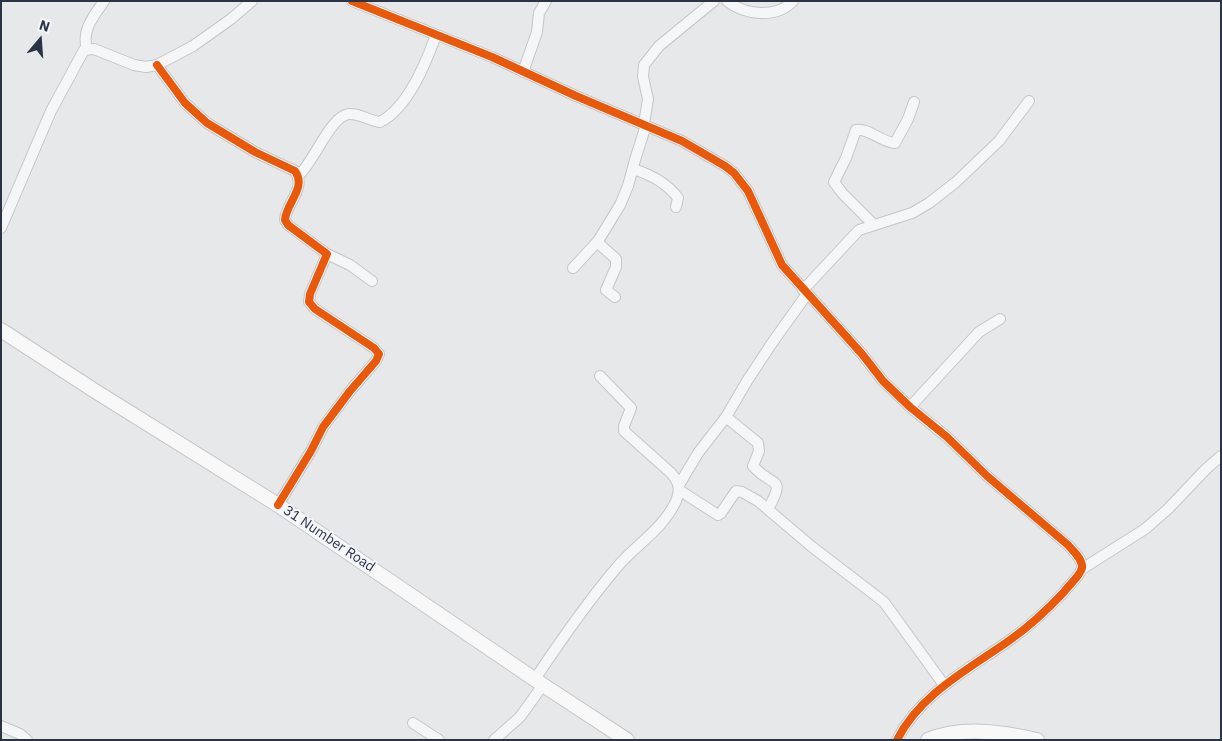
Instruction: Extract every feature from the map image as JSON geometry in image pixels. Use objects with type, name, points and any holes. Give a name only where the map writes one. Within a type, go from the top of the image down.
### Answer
[{"type":"main road","name":"31 Number Road","points":[[1,330],[278,505],[627,740]]},
{"type":"main road","points":[[928,740],[942,734],[963,732],[1010,734],[1037,740]]},
{"type":"street","points":[[88,48],[85,42],[85,32],[104,1]]},
{"type":"street","points":[[88,48],[134,65],[146,67],[157,65],[193,46],[231,19],[252,1]]},
{"type":"street","points":[[352,1],[492,57],[645,125],[696,148],[734,173],[748,191],[775,254],[782,265],[862,354],[883,381],[910,407],[947,436],[986,476],[1068,545],[1080,559],[1082,569]]},
{"type":"street","points":[[523,72],[538,32],[539,12],[546,1]]},
{"type":"street","points":[[573,268],[597,242],[622,200],[630,180],[645,125],[648,99],[643,77],[644,65],[659,46],[714,1]]},
{"type":"street","points":[[727,1],[743,10],[764,13],[782,9],[793,1]]},
{"type":"street","points":[[372,281],[350,265],[327,254],[288,224],[285,220],[287,210],[298,190],[298,176],[340,118],[352,114],[380,122],[386,118],[398,106],[418,77],[436,35]]},
{"type":"street","points":[[1,228],[51,111],[80,56],[88,48]]},
{"type":"street","points":[[157,65],[186,103],[207,123],[255,152],[290,168],[298,176]]},
{"type":"street","points":[[494,740],[520,717],[539,682],[601,587],[620,564],[657,530],[676,502],[679,488],[698,453],[726,416],[805,292],[859,230],[912,213],[956,182],[999,141],[1029,101]]},
{"type":"street","points":[[874,225],[842,193],[834,182],[846,158],[856,130],[862,130],[895,143],[908,119],[914,102]]},
{"type":"street","points":[[633,169],[653,178],[672,192],[678,198],[676,207]]},
{"type":"street","points":[[597,242],[616,259],[617,264],[606,290],[616,297]]},
{"type":"street","points":[[278,505],[312,451],[328,419],[378,357],[378,351],[315,309],[309,302],[310,294],[327,254]]},
{"type":"street","points":[[910,407],[979,332],[1000,319]]},
{"type":"street","points":[[600,376],[631,408],[624,431],[671,473],[679,488],[718,515],[736,491],[750,496],[884,602],[944,685]]},
{"type":"street","points":[[726,416],[758,443],[759,451],[753,466],[777,486],[777,493],[768,510]]},
{"type":"street","points":[[897,740],[904,726],[919,708],[944,685],[1032,623],[1067,588],[1082,569],[1145,529],[1168,509],[1221,456]]},
{"type":"street","points":[[413,723],[439,740]]},
{"type":"street","points":[[1,726],[20,734],[28,740]]},
{"type":"cycle path","points":[[352,1],[492,57],[576,96],[682,141],[725,166],[734,173],[748,191],[782,265],[862,354],[883,381],[1077,555],[1081,561],[1081,571],[1058,599],[1017,635],[962,672],[932,696],[907,724],[897,740]]},
{"type":"cycle path","points":[[157,65],[185,103],[207,123],[255,152],[295,171],[299,183],[285,220],[288,225],[327,254],[310,294],[309,302],[315,309],[374,348],[379,354],[376,361],[323,427],[311,451],[278,505]]}]
